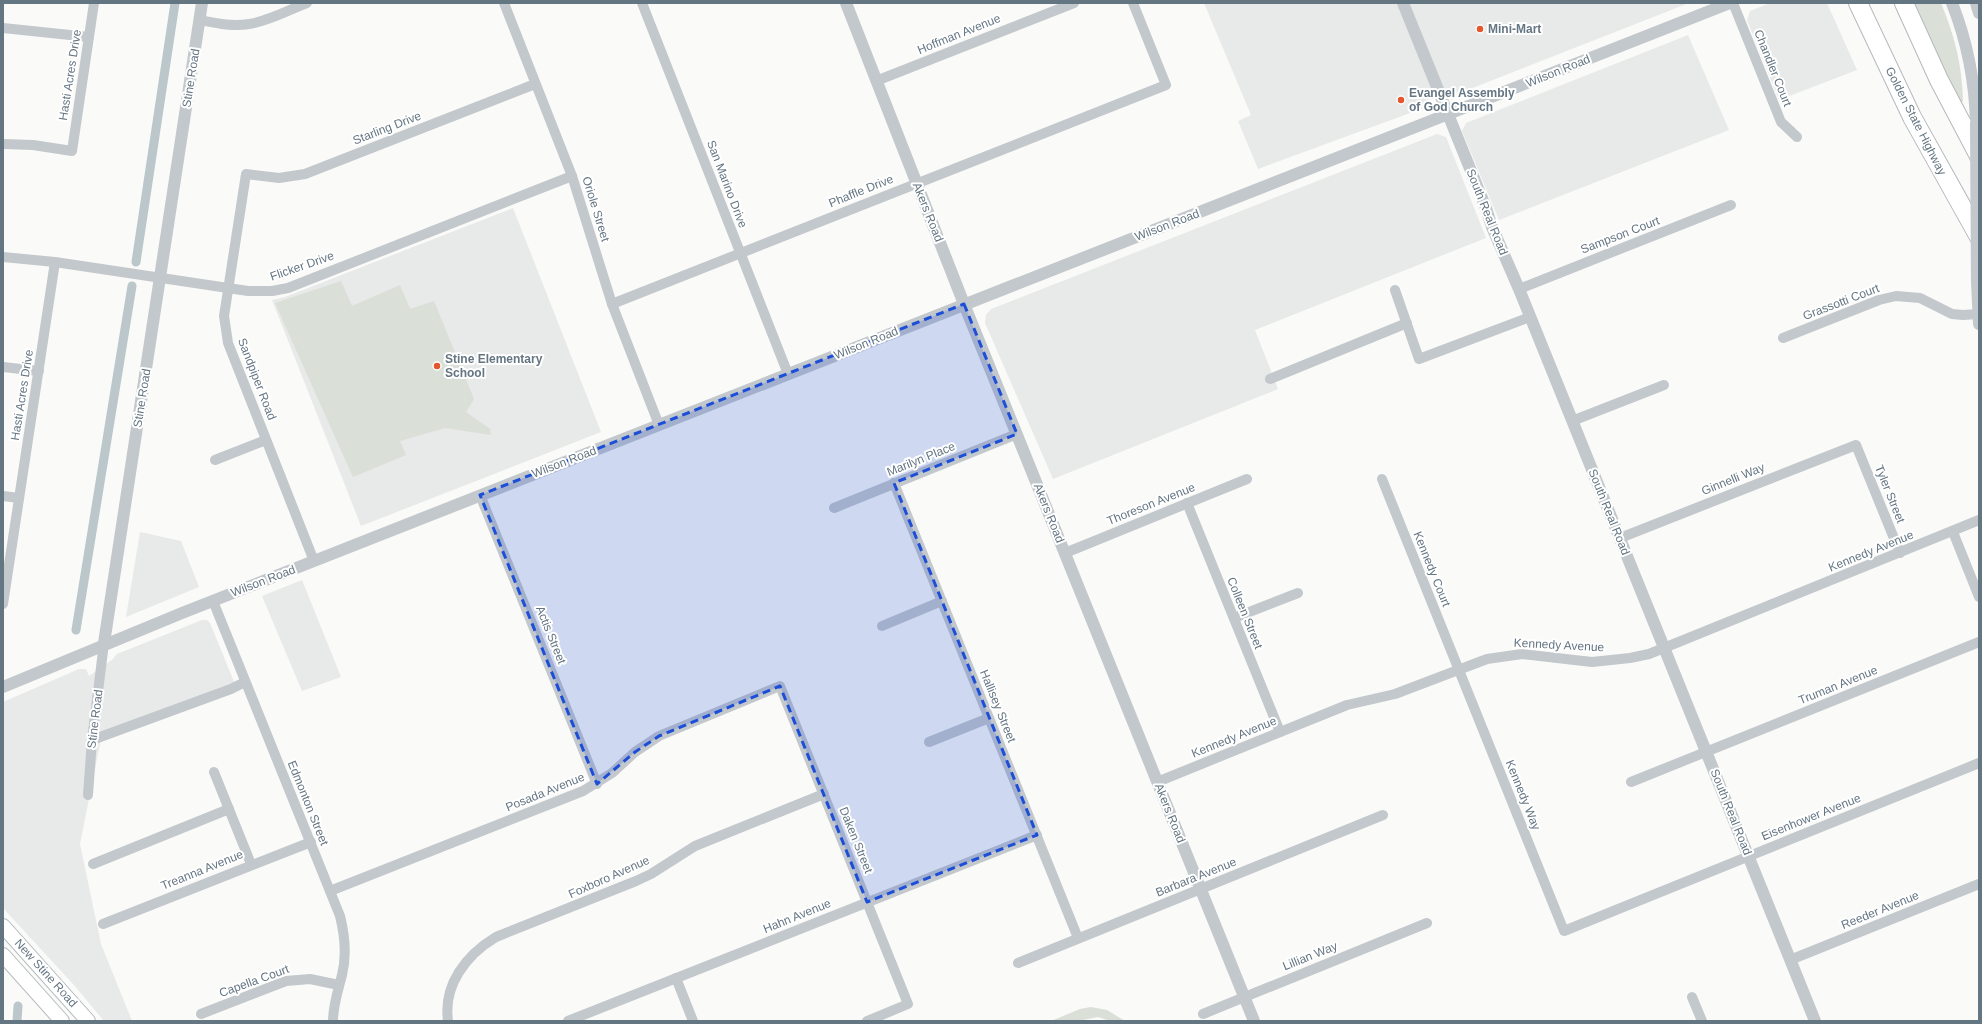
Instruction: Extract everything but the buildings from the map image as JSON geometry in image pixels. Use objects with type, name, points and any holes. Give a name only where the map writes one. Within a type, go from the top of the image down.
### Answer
[{"type":"highway","name":"Golden State Highway","points":[[1858,3],[1912,117],[1979,236]]},
{"type":"highway","points":[[1904,3],[1939,80],[1979,156]]},
{"type":"main road","name":"New Stine Road","points":[[3,926],[88,1021]]},
{"type":"main road","name":"New Stine Road","points":[[3,955],[62,1021]]},
{"type":"street","name":"Hasti Acres Drive","points":[[3,144],[33,145],[72,151],[94,3]]},
{"type":"street","name":"Stine Road","points":[[88,795],[92,740],[104,643],[202,3]]},
{"type":"street","points":[[199,20],[234,25],[248,24],[307,3]]},
{"type":"street","name":"Oriole Street","points":[[504,3],[572,176],[612,304],[659,425]]},
{"type":"street","name":"San Marino Drive","points":[[642,3],[788,374]]},
{"type":"street","name":"Akers Road","points":[[846,3],[964,304],[1254,1021]]},
{"type":"street","name":"Hoffman Avenue","points":[[876,81],[1074,3]]},
{"type":"street","name":"Phaffle Drive","points":[[612,304],[1166,85],[1133,3]]},
{"type":"street","name":"South Real Road","points":[[1403,3],[1492,227],[1530,316],[1815,1021]]},
{"type":"street","name":"Wilson Road","points":[[3,686],[104,643],[1730,3]]},
{"type":"street","name":"Chandler Court","points":[[1733,3],[1781,122],[1797,137]]},
{"type":"street","points":[[1952,3],[1968,57],[1973,84],[1976,123],[1978,319]]},
{"type":"street","points":[[1976,3],[1979,13]]},
{"type":"street","points":[[3,28],[89,37]]},
{"type":"street","name":"Starling Drive","points":[[246,174],[279,178],[305,174],[535,84]]},
{"type":"street","name":"Sandpiper Road","points":[[246,174],[224,316],[228,343],[314,561]]},
{"type":"street","name":"Flicker Drive","points":[[3,257],[55,262],[257,292],[288,288],[572,176]]},
{"type":"street","name":"Sampson Court","points":[[1519,289],[1731,205]]},
{"type":"street","name":"Hasti Acres Drive","points":[[3,604],[55,262]]},
{"type":"street","points":[[1395,290],[1419,359],[1530,316]]},
{"type":"street","name":"Grassotti Court","points":[[1783,338],[1879,300],[1896,296],[1920,298],[1952,314],[1978,319]]},
{"type":"street","points":[[1270,379],[1407,323]]},
{"type":"street","points":[[3,367],[38,371]]},
{"type":"street","points":[[1572,421],[1664,385]]},
{"type":"street","name":"Marilyn Place","points":[[834,508],[1017,434]]},
{"type":"street","points":[[215,460],[266,440]]},
{"type":"street","name":"Ginnelli Way","points":[[1620,538],[1856,445]]},
{"type":"street","name":"Tyler Street","points":[[1856,445],[1900,553]]},
{"type":"street","name":"Thoreson Avenue","points":[[1065,553],[1248,479]]},
{"type":"street","name":"Kennedy Court","points":[[1382,479],[1458,669]]},
{"type":"street","name":"Hallisey Street","points":[[894,483],[1078,938]]},
{"type":"street","name":"Actis Street","points":[[480,495],[597,784]]},
{"type":"street","points":[[3,496],[19,498]]},
{"type":"street","name":"Colleen Street","points":[[1187,504],[1280,732]]},
{"type":"street","name":"Kennedy Avenue","points":[[1157,782],[1347,705],[1395,694],[1487,659],[1504,655],[1539,654],[1572,660],[1605,661],[1630,658],[1664,648],[1979,520]]},
{"type":"street","points":[[1952,532],[1979,597]]},
{"type":"street","points":[[1234,618],[1298,593]]},
{"type":"street","name":"Edmonton Street","points":[[213,601],[340,916],[345,944],[345,960],[335,1000],[333,1021]]},
{"type":"street","points":[[882,626],[942,601]]},
{"type":"street","name":"Truman Avenue","points":[[1632,782],[1979,642]]},
{"type":"street","name":"Kennedy Way","points":[[1458,669],[1564,931]]},
{"type":"street","points":[[92,740],[231,689],[245,682]]},
{"type":"street","name":"Posada Avenue","points":[[330,891],[583,792],[612,773],[635,752],[659,736],[780,686]]},
{"type":"street","name":"Daken Street","points":[[780,686],[908,1004],[866,1021]]},
{"type":"street","points":[[929,742],[989,718]]},
{"type":"street","name":"Eisenhower Avenue","points":[[1564,931],[1979,763]]},
{"type":"street","points":[[214,772],[251,864]]},
{"type":"street","name":"Foxboro Avenue","points":[[448,1021],[448,1003],[456,976],[468,958],[483,944],[496,937],[636,881],[651,874],[695,846],[824,794]]},
{"type":"street","points":[[93,864],[229,809]]},
{"type":"street","name":"Barbara Avenue","points":[[1018,962],[1383,815]]},
{"type":"street","name":"Hahn Avenue","points":[[571,1020],[1037,835]]},
{"type":"street","name":"Treanna Avenue","points":[[103,924],[251,864],[310,842]]},
{"type":"street","name":"Reeder Avenue","points":[[1790,960],[1979,884]]},
{"type":"street","name":"Lillian Way","points":[[1203,1014],[1427,923]]},
{"type":"street","points":[[676,978],[693,1021]]},
{"type":"street","name":"Capella Court","points":[[201,1014],[286,982],[310,979],[339,985]]},
{"type":"street","points":[[1692,997],[1702,1021]]},
{"type":"highlighted area","points":[[964,304],[1017,434],[894,483],[1037,835],[867,902],[780,686],[659,736],[635,752],[597,784],[480,495]]},
{"type":"shaded area","points":[[1204,3],[1689,3],[1460,93],[1451,90],[1425,101],[1421,109],[1258,169],[1238,121],[1251,115]]},
{"type":"shaded area","points":[[1770,3],[1827,3],[1857,70],[1779,100],[1747,20],[1750,11]]},
{"type":"shaded area","points":[[1910,3],[1941,3],[1957,51],[1963,101],[1959,104]]},
{"type":"shaded area","points":[[1688,35],[1729,130],[1499,220],[1462,131],[1466,123]]},
{"type":"shaded area","points":[[1437,134],[1446,137],[1486,238],[1255,330],[1278,389],[1053,479],[985,323],[986,315],[991,309]]},
{"type":"shaded area","name":"Stine Elementary School","points":[[513,208],[601,432],[361,526],[272,300],[285,297]]},
{"type":"shaded area","points":[[341,281],[352,306],[400,285],[410,309],[434,301],[474,399],[466,412],[490,429],[491,435],[445,428],[400,441],[406,455],[353,477],[275,303]]},
{"type":"shaded area","points":[[140,532],[181,541],[199,587],[126,617]]},
{"type":"shaded area","points":[[302,580],[341,677],[302,691],[262,596]]},
{"type":"shaded area","points":[[202,620],[207,620],[210,623],[237,689],[101,739],[80,844],[101,944],[132,1021],[104,1021],[74,985],[3,908],[3,702],[79,669],[86,669],[89,676],[112,660],[117,654]]},
{"type":"shaded area","points":[[1091,1007],[1107,1010],[1125,1021],[1110,1021],[1098,1017],[1078,1021],[1051,1021],[1080,1009]]},
{"type":"waterway","points":[[136,262],[175,3]]},
{"type":"waterway","points":[[76,630],[132,286]]},
{"type":"waterway","points":[[17,1021],[18,1006]]},
{"type":"place","name":"Mini-Mart","points":[[1480,29]]},
{"type":"place","name":"Evangel Assembly of God Church","points":[[1401,100]]},
{"type":"place","name":"Stine Elementary School","points":[[437,366]]}]
